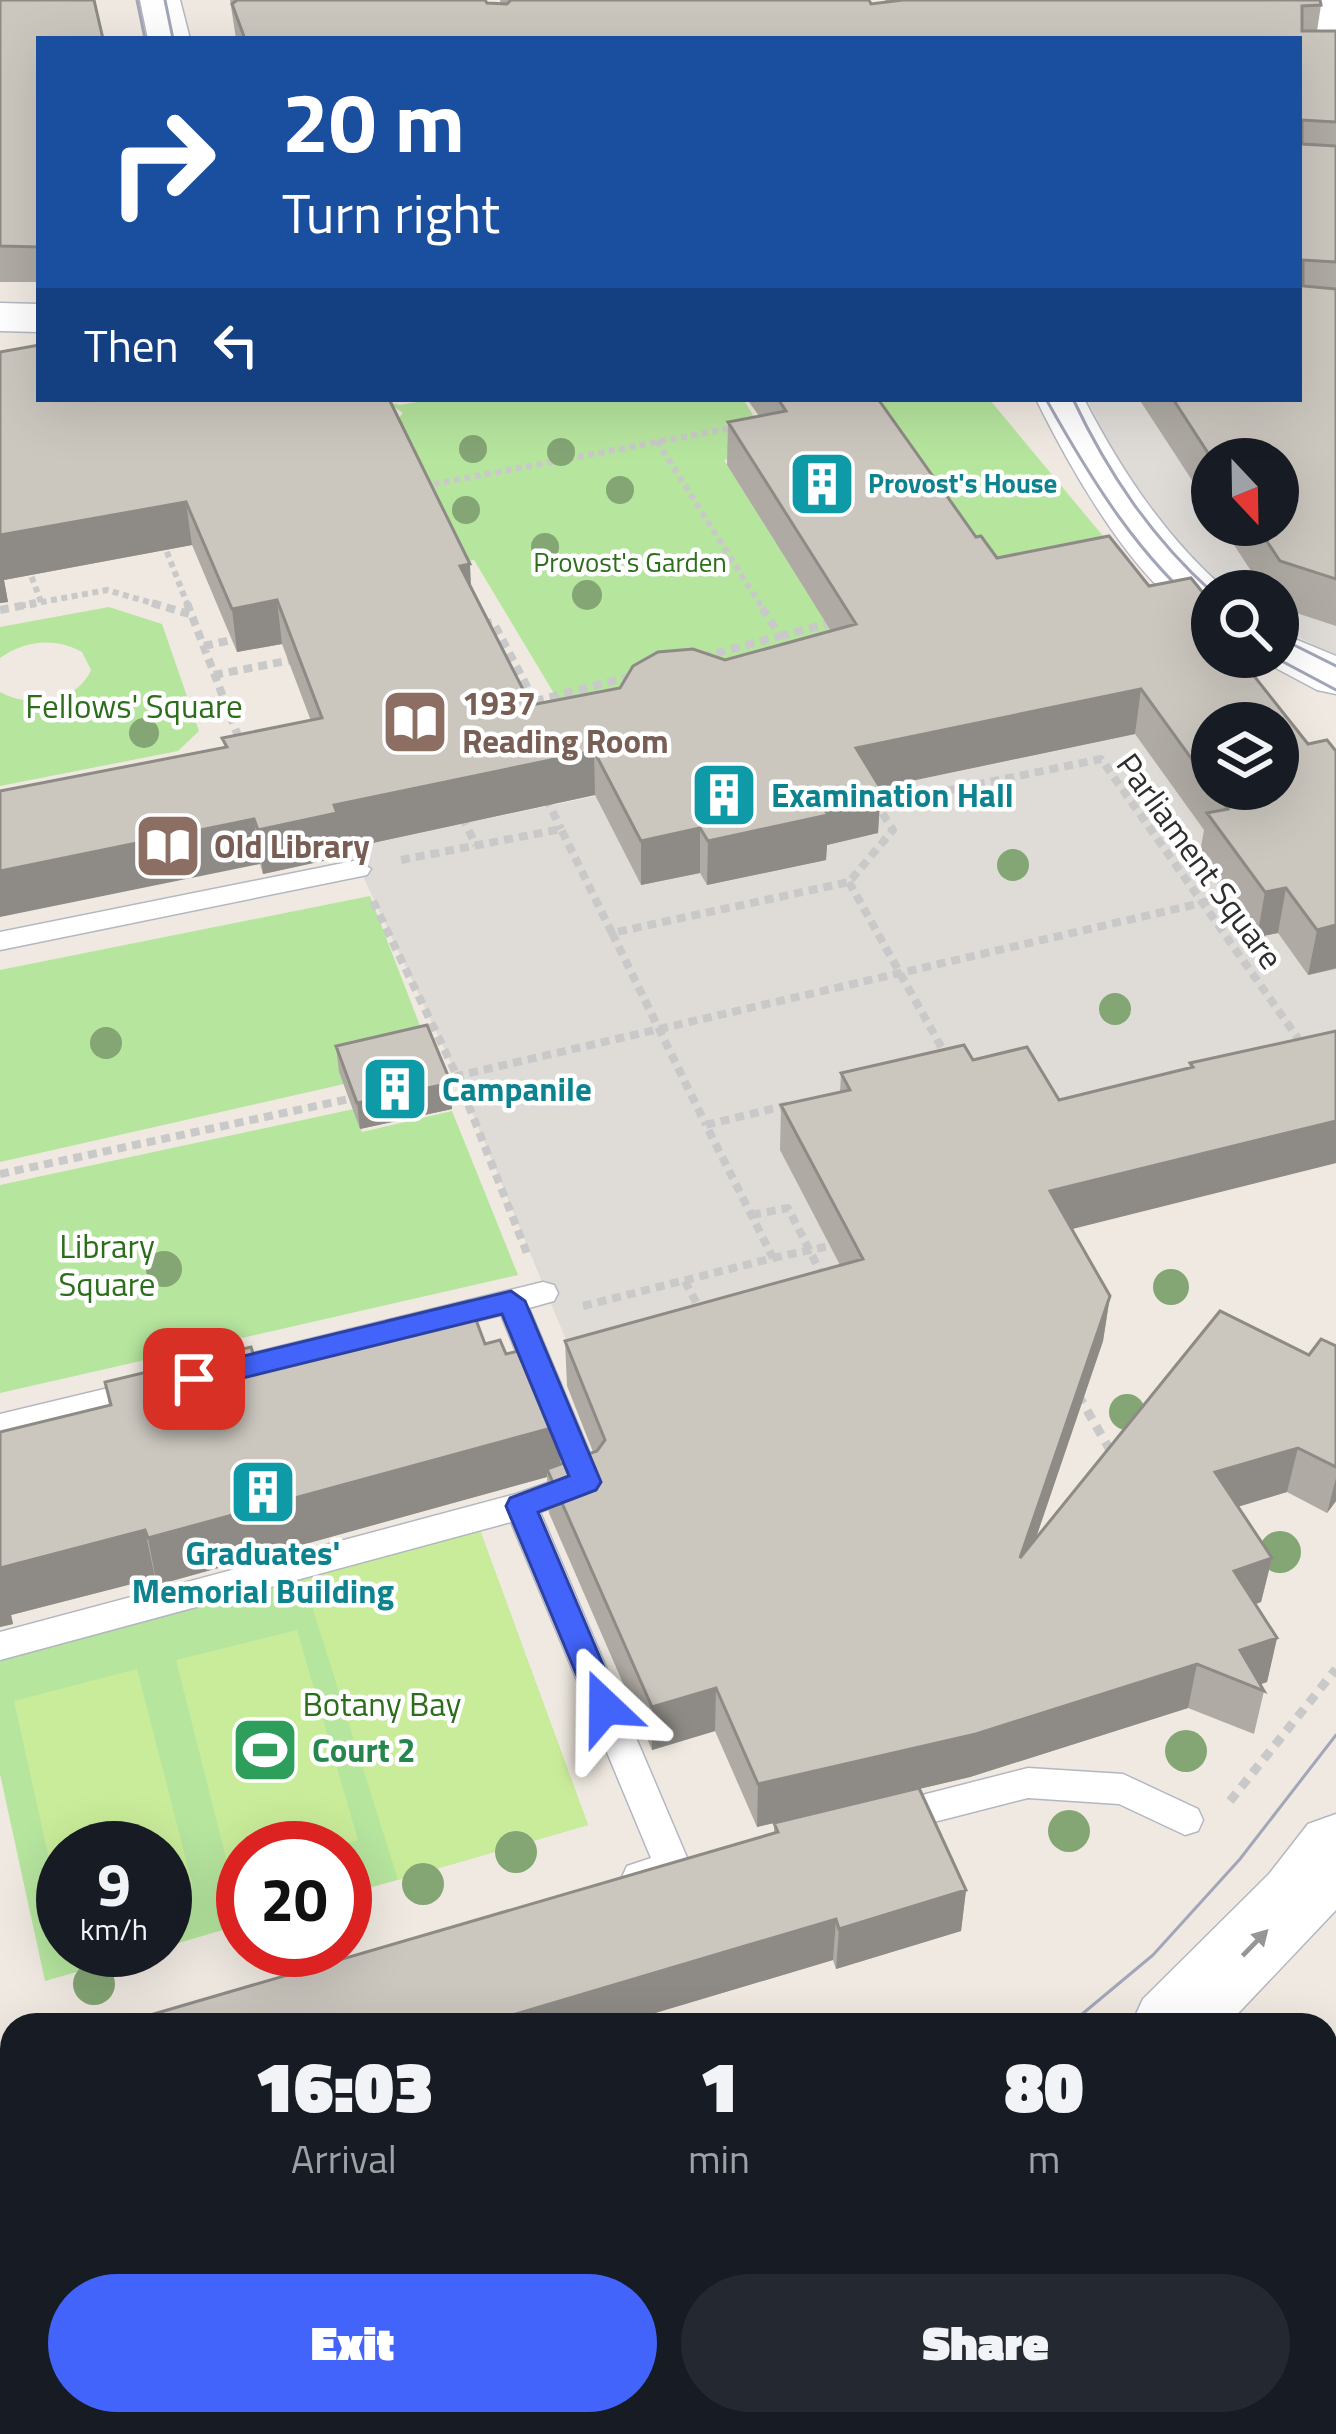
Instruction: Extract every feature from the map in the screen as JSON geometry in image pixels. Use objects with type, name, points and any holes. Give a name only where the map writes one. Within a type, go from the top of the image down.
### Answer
[{"type":"main road","points":[[160,0],[168,36]]},
{"type":"main road","points":[[0,317],[36,318]]},
{"type":"main road","points":[[1062,402],[1118,502],[1191,585]]},
{"type":"main road","points":[[1299,659],[1336,678]]},
{"type":"main road","points":[[1184,2013],[1298,1898],[1336,1848]]},
{"type":"street","points":[[1327,0],[1336,50]]},
{"type":"lane","points":[[0,941],[358,869]]},
{"type":"lane","points":[[0,1646],[521,1506],[586,1482],[511,1301]]},
{"type":"lane","points":[[0,1426],[511,1301],[548,1304]]},
{"type":"lane","points":[[521,1506],[673,1867]]},
{"type":"lane","points":[[851,1827],[1028,1783],[1123,1789],[1201,1818]]},
{"type":"lane","points":[[606,1887],[717,1857]]},
{"type":"path","points":[[414,488],[747,425]]},
{"type":"path","points":[[658,441],[780,636]]},
{"type":"path","points":[[162,539],[247,760]]},
{"type":"path","points":[[25,560],[41,602]]},
{"type":"path","points":[[0,610],[107,590],[190,614]]},
{"type":"path","points":[[700,657],[845,620]]},
{"type":"path","points":[[470,626],[493,622],[547,723]]},
{"type":"path","points":[[203,646],[232,640]]},
{"type":"path","points":[[214,675],[307,657]]},
{"type":"path","points":[[535,701],[638,674]]},
{"type":"path","name":"Parliament Square","points":[[849,882],[893,830],[877,805],[1101,759],[1314,1061]]},
{"type":"path","points":[[542,788],[772,1258]]},
{"type":"path","points":[[459,811],[476,845]]},
{"type":"path","points":[[561,829],[358,869],[458,1076],[548,1304],[685,1281],[830,1246]]},
{"type":"path","points":[[612,933],[849,882],[952,1067]]},
{"type":"path","points":[[440,1080],[1227,897]]},
{"type":"path","points":[[0,1174],[350,1099]]},
{"type":"path","points":[[706,1125],[796,1104]]},
{"type":"path","points":[[752,1215],[788,1208],[830,1290]]},
{"type":"path","points":[[685,1281],[707,1324]]},
{"type":"path","points":[[1059,1400],[1077,1394],[1122,1469]]},
{"type":"path","points":[[1201,1818],[1336,1669]]},
{"type":"green space","name":"Provost's Garden","points":[[387,402],[745,402],[774,449],[724,460],[813,602],[889,609],[582,740],[474,560],[450,564],[387,432],[403,413]]},
{"type":"green space","points":[[847,402],[991,402],[1118,554],[980,583]]},
{"type":"green space","name":"Fellows' Square","points":[[109,607],[162,624],[199,731],[178,751],[0,786],[0,692],[24,700],[51,700],[75,690],[91,670],[82,652],[51,643],[30,644],[0,658],[0,627]]},
{"type":"green space","name":"Library Square","points":[[370,896],[427,1044],[338,1062],[344,1084],[0,1162],[0,970]]},
{"type":"green space","name":"Library Square","points":[[354,1109],[362,1132],[452,1111],[518,1275],[0,1393],[0,1185]]},
{"type":"green space","name":"Botany Bay","points":[[478,1525],[588,1825],[372,1887],[372,1821],[216,1821],[216,1932],[192,1939],[192,1821],[36,1821],[36,1940],[0,1774],[0,1651]]},
{"type":"green space","points":[[478,1525],[588,1825],[398,1880],[301,1571]]},
{"type":"green space","name":"Court 2","points":[[297,1630],[352,1821],[217,1821],[176,1660]]},
{"type":"green space","points":[[137,1669],[176,1821],[41,1821],[14,1701]]},
{"type":"shaded area","points":[[1088,402],[1146,402],[1191,476],[1191,546],[1235,546],[1250,570],[1207,570],[1173,536],[1119,464]]},
{"type":"shaded area","points":[[1299,614],[1336,626],[1336,657],[1299,637]]},
{"type":"shaded area","points":[[1150,730],[1191,793],[1191,810],[1202,810],[1308,974],[1336,969],[1336,1076],[861,1306],[583,1381],[457,1076],[349,847],[596,796],[641,885],[700,873],[708,885],[825,860],[819,846],[877,834],[854,793]]},
{"type":"building","points":[[0,0],[94,0],[102,36],[36,36],[36,247],[0,246]]},
{"type":"building","points":[[237,0],[485,0],[507,4],[511,0],[869,0],[871,4],[903,0],[1320,0],[1321,5],[1302,6],[1302,31],[1336,31],[1336,122],[1302,120],[1302,36],[244,36],[232,4]]},
{"type":"building","points":[[1302,144],[1336,146],[1336,262],[1303,260],[1303,286],[1336,289],[1336,579],[1280,561],[1270,546],[1299,546],[1299,438],[1198,438],[1175,402],[1302,402]]},
{"type":"building","points":[[36,346],[36,402],[390,402],[470,564],[460,566],[531,705],[620,688],[633,666],[658,652],[693,649],[725,660],[856,624],[728,422],[786,411],[780,402],[880,402],[976,537],[981,536],[997,558],[1109,536],[1149,586],[1191,578],[1191,678],[1256,678],[1275,702],[1191,702],[1191,758],[1141,689],[856,748],[881,789],[820,802],[828,815],[708,841],[700,828],[641,841],[594,751],[334,805],[337,813],[258,830],[254,819],[0,871],[0,791],[227,747],[222,738],[322,718],[277,600],[232,609],[186,502],[0,535],[0,352]]},
{"type":"building","points":[[1299,733],[1308,744],[1327,740],[1336,751],[1336,925],[1317,930],[1286,888],[1265,892],[1207,813],[1299,810]]},
{"type":"building","points":[[427,1025],[451,1083],[357,1103],[336,1046]]},
{"type":"building","points":[[1336,1031],[1336,1121],[1050,1191],[1110,1296],[1020,1558],[1220,1311],[1309,1355],[1321,1339],[1336,1346],[1336,1467],[1298,1448],[1215,1472],[1272,1558],[1234,1571],[1277,1638],[1240,1650],[1264,1691],[1197,1664],[976,1734],[758,1784],[716,1688],[652,1707],[547,1469],[597,1451],[605,1440],[565,1341],[863,1259],[781,1105],[850,1090],[841,1073],[964,1045],[973,1060],[1027,1047],[1059,1100],[1193,1067],[1190,1063]]},
{"type":"building","name":"Graduates' Memorial Building","points":[[469,1301],[485,1344],[500,1340],[506,1354],[527,1349],[559,1426],[148,1538],[145,1530],[0,1568],[0,1432],[111,1405],[105,1382],[251,1347],[258,1369],[393,1337],[387,1321]]},
{"type":"building","points":[[919,1788],[966,1890],[839,1929],[836,1919],[519,2013],[157,2013],[281,1977],[372,1977],[372,1950],[778,1832],[774,1823]]},
{"type":"tram line","points":[[137,0],[144,36]]},
{"type":"tram line","points":[[165,0],[172,36]]},
{"type":"tram line","points":[[1048,402],[1119,517],[1191,599]]},
{"type":"tram line","points":[[1075,402],[1133,503],[1191,571]]},
{"type":"tram line","points":[[1299,648],[1336,666]]},
{"type":"tram line","points":[[1299,670],[1336,690]]},
{"type":"tram line","points":[[1083,2013],[1153,1955],[1240,1859],[1336,1735]]},
{"type":"place","name":"Provost's House","points":[[822,484]]},
{"type":"place","name":"1937 Reading Room","points":[[415,722]]},
{"type":"place","name":"Examination Hall","points":[[724,795]]},
{"type":"place","name":"Old Library","points":[[168,846]]},
{"type":"place","name":"Campanile","points":[[395,1089]]},
{"type":"place","name":"Graduates' Memorial Building","points":[[263,1492]]},
{"type":"place","name":"Court 2","points":[[265,1750]]},
{"type":"route","points":[[194,1379],[511,1301],[586,1482],[521,1506],[605,1707]]}]
